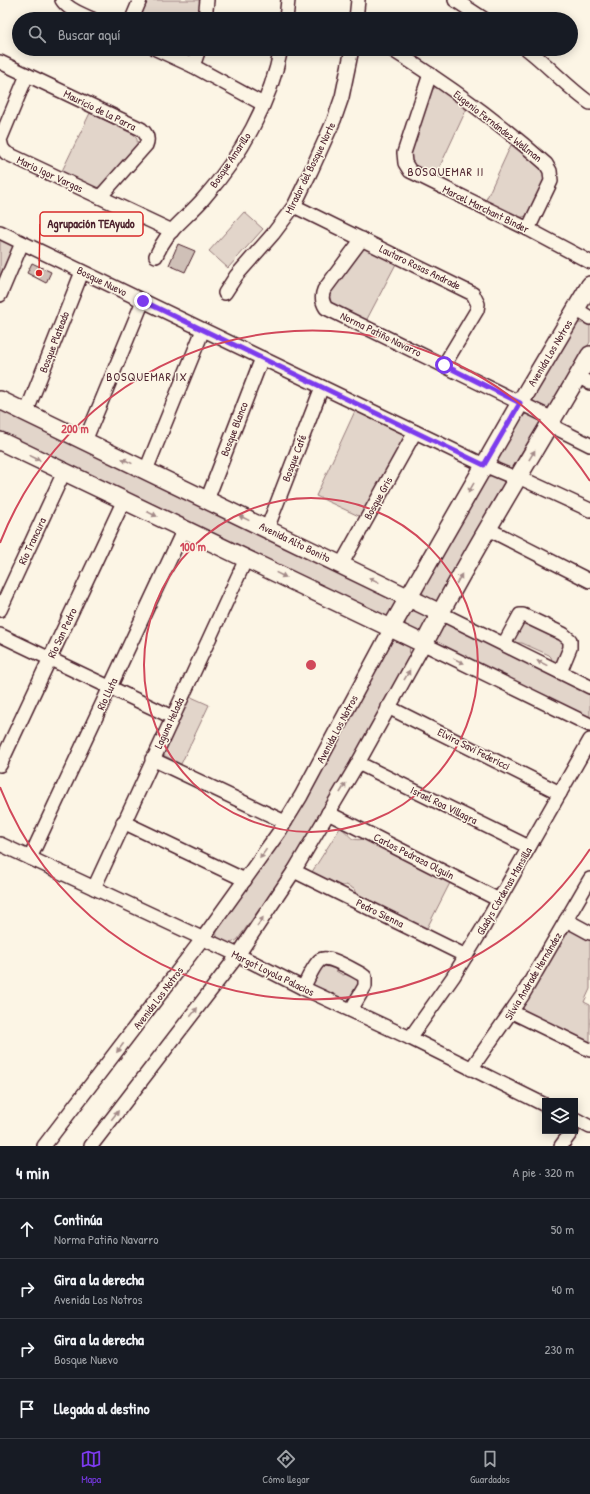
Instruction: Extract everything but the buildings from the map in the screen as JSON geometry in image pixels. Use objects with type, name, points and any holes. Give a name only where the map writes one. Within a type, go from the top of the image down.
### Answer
[{"type":"street","points":[[62,0],[66,5],[78,12]]},
{"type":"street","points":[[135,12],[140,0]]},
{"type":"street","points":[[206,12],[207,0]]},
{"type":"street","points":[[287,12],[288,0]]},
{"type":"street","points":[[357,12],[358,0]]},
{"type":"street","points":[[455,0],[473,12]]},
{"type":"street","points":[[171,56],[193,66],[263,104]]},
{"type":"street","points":[[193,66],[197,56]]},
{"type":"street","name":"Bosque Amarillo","points":[[156,256],[172,231],[204,198],[225,171],[244,141],[263,104],[273,78],[279,56]]},
{"type":"street","name":"Mirador del Bosque Norte","points":[[225,293],[236,276],[274,234],[294,206],[334,120],[342,97],[351,56]]},
{"type":"street","name":"Eugenio Fernández Wellman","points":[[402,56],[430,74],[487,116],[543,161],[548,167],[551,181],[528,229]]},
{"type":"street","points":[[536,56],[580,96],[590,103]]},
{"type":"street","name":"Mauricio de la Parra","points":[[0,62],[141,129],[146,134],[148,142],[146,145],[100,197]]},
{"type":"street","name":"Marcel Marchant Binder","points":[[430,74],[404,153],[407,168],[414,174],[528,229],[590,262]]},
{"type":"street","name":"Mario Igor Vargas","points":[[27,75],[0,140],[2,148],[6,153],[172,231]]},
{"type":"street","name":"Lautaro Rosas Andrade","points":[[294,206],[469,292],[476,298],[478,304],[477,310],[444,365]]},
{"type":"street","name":"Bosque Nuevo","points":[[0,232],[484,465],[532,483],[590,510]]},
{"type":"street","name":"Norma Patiño Navarro","points":[[362,239],[324,290],[322,297],[324,304],[330,310],[520,403],[590,445]]},
{"type":"street","points":[[0,295],[22,243]]},
{"type":"street","name":"Bosque Plateado","points":[[26,413],[82,272]]},
{"type":"street","name":"Avenida Los Notros","points":[[44,1146],[203,938],[285,822],[301,796],[391,628],[520,403],[583,313],[590,285]]},
{"type":"street","points":[[84,441],[143,301]]},
{"type":"street","points":[[146,470],[203,330]]},
{"type":"street","points":[[91,1146],[238,955],[294,871],[358,763],[440,613],[551,422],[584,379],[590,355]]},
{"type":"street","name":"Bosque Blanco","points":[[207,500],[262,358]]},
{"type":"street","name":"Bosque Café","points":[[267,529],[322,387]]},
{"type":"street","name":"Avenida Alto Bonito","points":[[0,400],[409,597],[590,687]]},
{"type":"street","name":"Bosque Gris","points":[[341,565],[415,432]]},
{"type":"street","points":[[1,445],[124,500],[590,725]]},
{"type":"street","name":"Río Trancura","points":[[0,610],[64,472]]},
{"type":"street","name":"Río San Pedro","points":[[0,765],[124,500]]},
{"type":"street","name":"Río Lluta","points":[[30,858],[184,529]]},
{"type":"street","points":[[488,529],[590,581]]},
{"type":"street","name":"Laguna Helada","points":[[94,888],[152,759],[246,559]]},
{"type":"street","points":[[504,644],[520,615],[564,634],[570,640],[570,648],[560,672]]},
{"type":"street","points":[[0,636],[172,717]]},
{"type":"street","name":"Elvira Savi Federicci","points":[[388,707],[560,793]]},
{"type":"street","name":"Gladys Cárdenas Mansilla","points":[[410,1038],[466,956],[590,740]]},
{"type":"street","points":[[152,759],[285,822]]},
{"type":"street","name":"Israel Roa Villagra","points":[[358,763],[529,847]]},
{"type":"street","name":"Carlos Pedraza Olguín","points":[[328,813],[499,900]]},
{"type":"street","points":[[124,822],[245,880]]},
{"type":"street","name":"Margot Loyola Palacios","points":[[0,844],[203,938],[542,1104]]},
{"type":"street","name":"Pedro Sienna","points":[[294,871],[466,956]]},
{"type":"street","name":"Silvia Andrade Hernández","points":[[471,1069],[512,1012],[590,879]]},
{"type":"street","points":[[566,920],[590,932]]},
{"type":"street","points":[[303,988],[318,962],[322,959],[329,958],[361,974],[365,978],[365,986],[351,1010]]},
{"type":"street","points":[[512,1012],[590,1050]]},
{"type":"street","points":[[561,1146],[571,1134]]},
{"type":"shaded area","points":[[144,0],[202,0],[200,12],[139,12]]},
{"type":"shaded area","points":[[438,87],[467,108],[435,177],[412,166],[410,157],[431,92],[434,88]]},
{"type":"shaded area","points":[[90,113],[133,134],[137,142],[137,146],[100,187],[94,188],[61,173]]},
{"type":"shaded area","points":[[511,145],[544,171],[545,182],[526,216],[519,218],[485,202]]},
{"type":"shaded area","points":[[244,212],[263,229],[228,268],[209,251]]},
{"type":"shaded area","points":[[0,239],[17,247],[0,280]]},
{"type":"shaded area","points":[[364,248],[397,262],[366,321],[332,304],[329,295]]},
{"type":"shaded area","points":[[577,323],[584,323],[590,326],[590,342],[554,405],[545,408],[540,406],[533,400],[533,395]]},
{"type":"shaded area","points":[[0,407],[397,601],[392,615],[387,617],[383,616],[0,433]]},
{"type":"shaded area","points":[[355,411],[405,435],[407,440],[363,518],[316,496]]},
{"type":"shaded area","points":[[526,414],[536,417],[540,426],[516,468],[509,470],[499,464],[498,457],[521,418]]},
{"type":"shaded area","points":[[492,475],[500,477],[505,483],[438,601],[434,602],[425,598],[422,591],[423,587],[485,478]]},
{"type":"shaded area","points":[[416,610],[424,613],[427,621],[424,629],[416,632],[408,629],[405,621],[408,613]]},
{"type":"shaded area","points":[[518,620],[567,640],[559,665],[552,662],[549,655],[522,643],[511,643]]},
{"type":"shaded area","points":[[443,622],[447,622],[590,691],[590,717],[439,645],[435,640]]},
{"type":"shaded area","points":[[395,639],[410,646],[409,656],[343,779],[300,852],[238,939],[231,943],[220,941],[217,930],[284,837],[390,643]]},
{"type":"shaded area","points":[[189,696],[209,705],[181,764],[162,754]]},
{"type":"shaded area","points":[[340,828],[352,838],[359,840],[365,839],[451,881],[425,932],[357,897],[354,889],[346,885],[337,888],[310,875]]},
{"type":"shaded area","points":[[574,930],[590,937],[590,989],[584,1002],[590,1005],[590,1044],[526,1012],[523,1008],[524,1003],[564,936],[569,931]]},
{"type":"shaded area","points":[[332,963],[336,971],[343,975],[351,973],[362,979],[350,1003],[310,983],[322,964]]},
{"type":"place","name":"Agrupación TEAyudo","points":[[39,273]]},
{"type":"district","name":"BOSQUEMAR II","points":[[446,172]]},
{"type":"district","name":"BOSQUEMAR IX","points":[[147,377]]},
{"type":"route","points":[[143,301],[484,465],[520,403],[444,365]]}]
